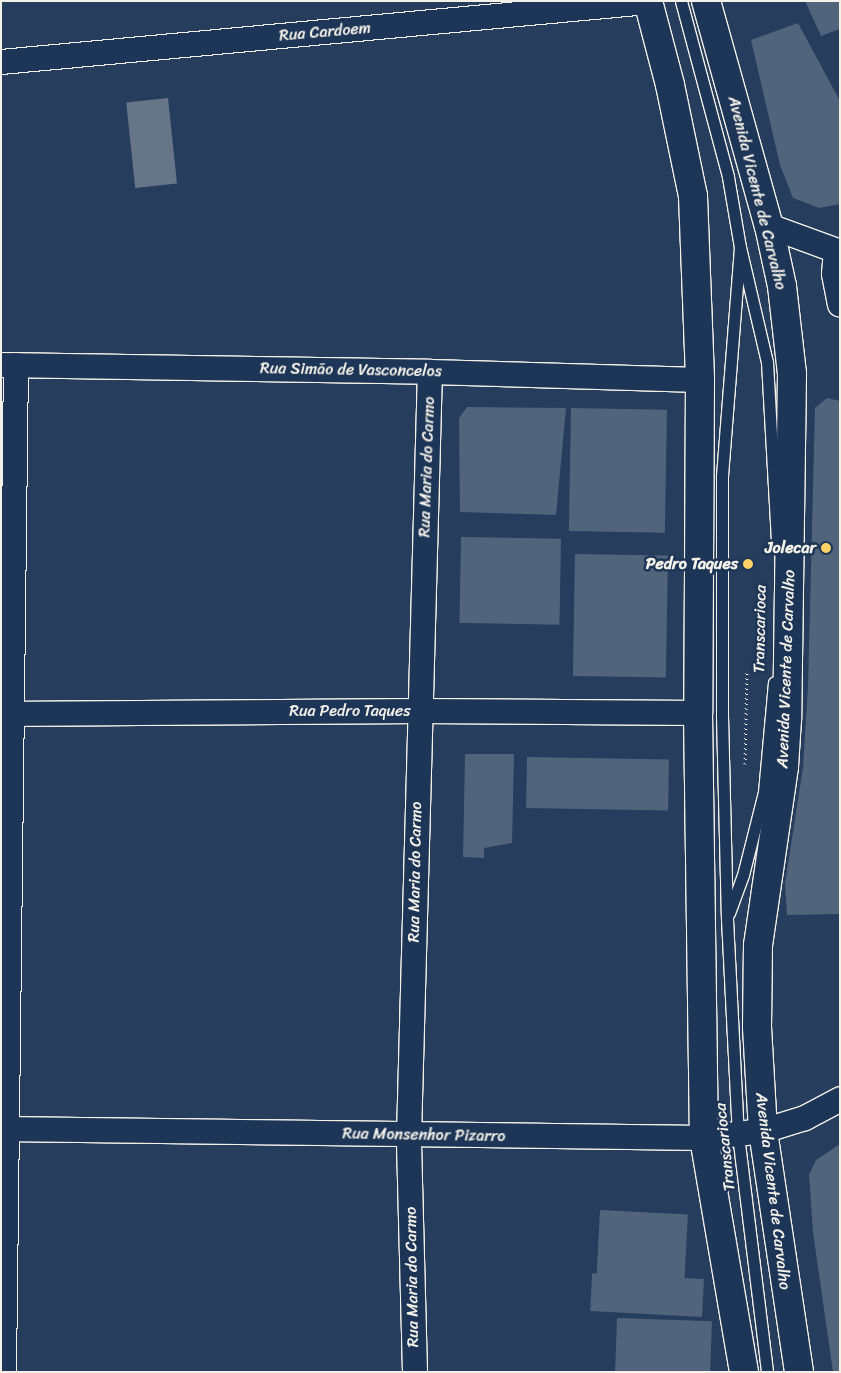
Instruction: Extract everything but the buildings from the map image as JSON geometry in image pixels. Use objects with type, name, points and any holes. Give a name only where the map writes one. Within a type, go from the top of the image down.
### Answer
[{"type":"main road","points":[[648,1],[672,94],[693,196],[700,380],[698,713],[704,1138],[744,1372]]},
{"type":"main road","name":"Avenida Vicente de Carvalho","points":[[706,1],[769,226],[789,330],[792,394],[787,719],[784,767],[758,945],[757,1026],[750,1133],[799,1372]]},
{"type":"street","name":"Rua Cardoem","points":[[1,62],[648,1]]},
{"type":"street","points":[[769,226],[839,251],[834,274],[840,304]]},
{"type":"street","points":[[4,1372],[5,714],[9,365]]},
{"type":"street","name":"Rua Simão de Vasconcelos","points":[[9,365],[430,372],[700,380]]},
{"type":"street","name":"Rua Maria do Carmo","points":[[415,1372],[409,1136],[419,711],[430,372]]},
{"type":"street","name":"Rua Pedro Taques","points":[[5,714],[419,711],[698,713]]},
{"type":"street","name":"Rua Monsenhor Pizarro","points":[[5,1129],[409,1136],[704,1138],[750,1133],[805,1118],[840,1099]]},
{"type":"lane","name":"Transcarioca","points":[[682,1],[728,177],[740,247],[767,362],[772,418],[777,563],[775,664],[764,792],[743,875],[727,919]]},
{"type":"lane","name":"Transcarioca","points":[[740,247],[722,477],[722,716],[727,919],[750,1133],[767,1372]]},
{"type":"path","points":[[745,764],[747,670]]},
{"type":"water","points":[[168,98],[177,184],[135,188],[126,102]]},
{"type":"place","name":"Jolecar","points":[[826,548]]},
{"type":"place","name":"Pedro Taques","points":[[748,564]]}]
